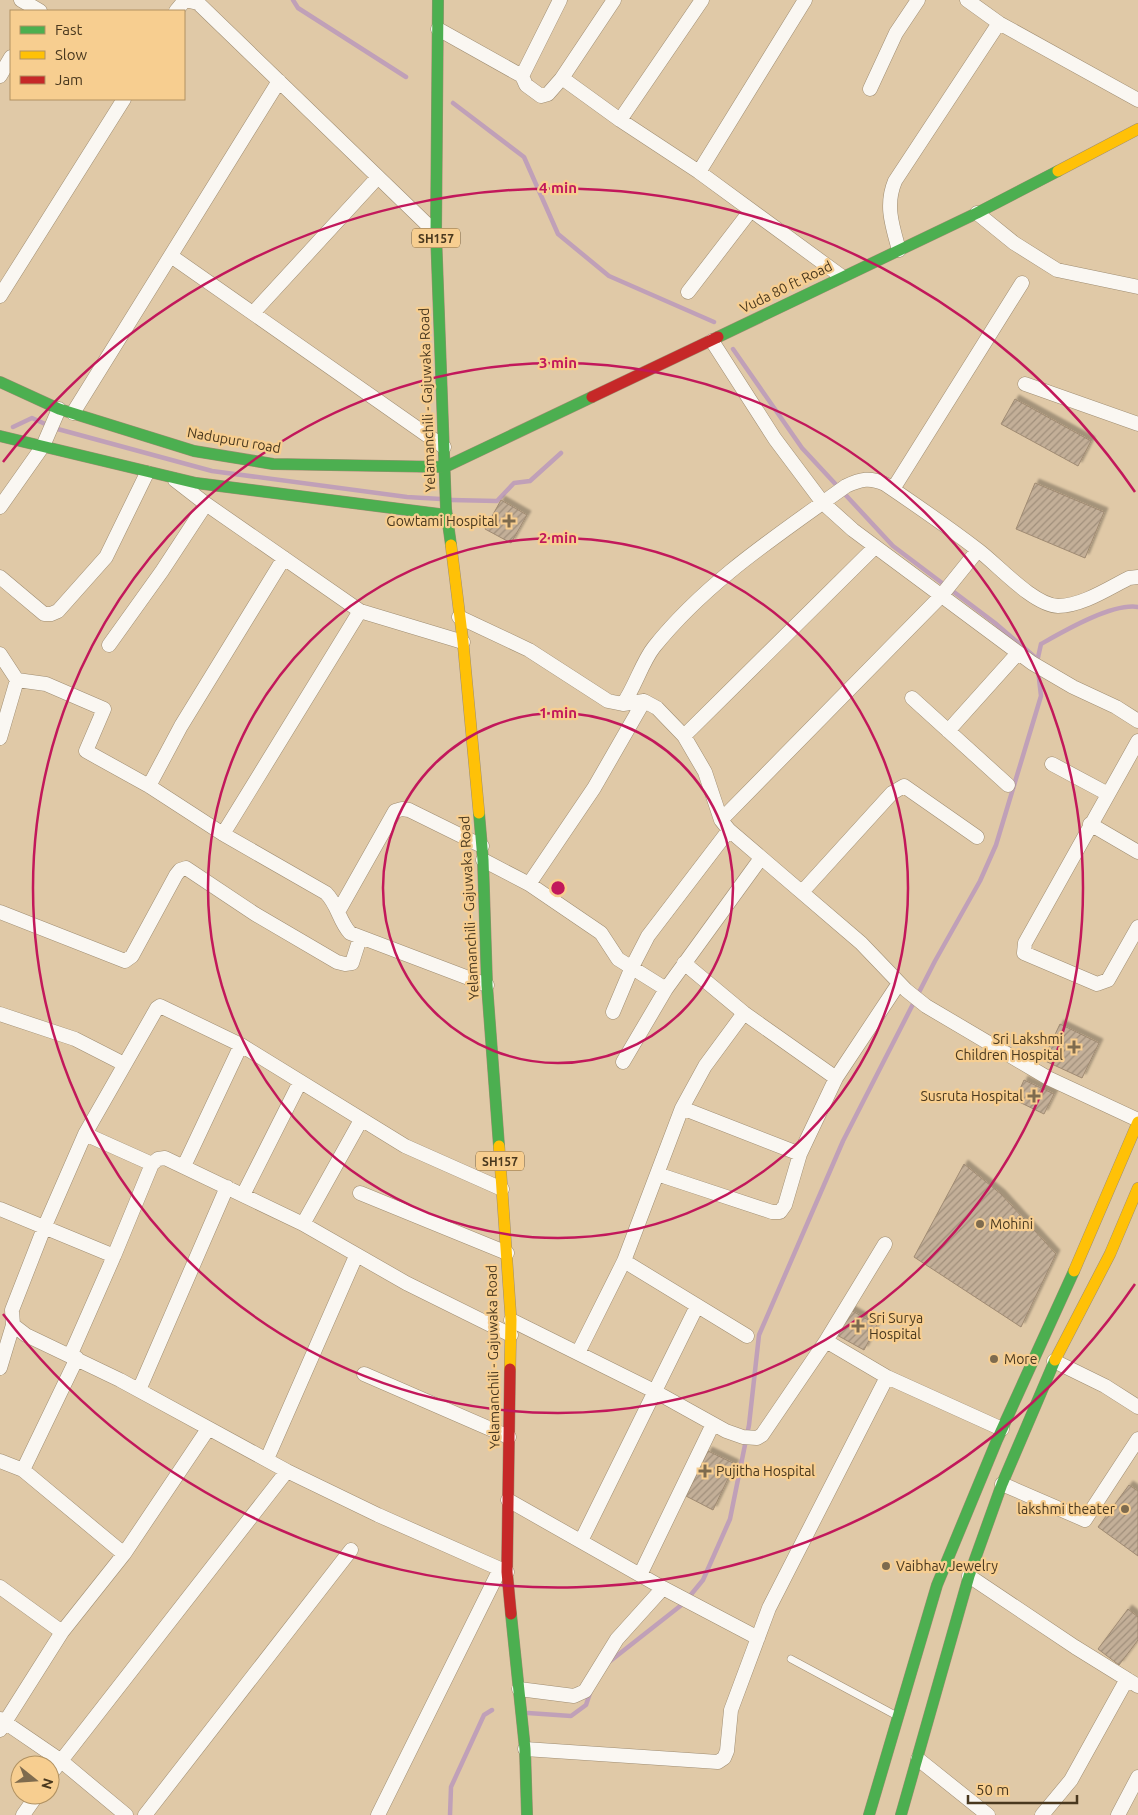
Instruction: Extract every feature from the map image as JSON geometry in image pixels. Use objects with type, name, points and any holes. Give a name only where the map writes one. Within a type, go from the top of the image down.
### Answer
[{"type":"main road","name":"Yelamanchili - Gajuwaka Road","points":[[438,0],[436,233],[445,471],[447,512],[463,642],[482,853],[487,985],[507,1253],[511,1320],[510,1437],[503,1571],[524,1749],[526,1815]]},
{"type":"main road","name":"Vuda 80 ft Road","points":[[445,471],[842,276],[977,213],[1138,129]]},
{"type":"main road","name":"Nadupuru road","points":[[0,382],[66,411],[194,451],[273,464],[445,471]]},
{"type":"main road","points":[[0,436],[147,473],[189,481],[447,512]]},
{"type":"main road","points":[[189,481],[194,451]]},
{"type":"main road","points":[[869,1815],[937,1585],[1002,1429],[1078,1263],[1138,1121]]},
{"type":"main road","points":[[901,1815],[970,1576],[1002,1484],[1054,1362],[1110,1254],[1138,1188]]},
{"type":"street","points":[[21,0],[39,10]]},
{"type":"street","points":[[177,10],[185,0],[198,3],[436,233]]},
{"type":"street","points":[[522,76],[560,0]]},
{"type":"street","points":[[438,30],[522,76],[526,85],[541,96],[548,94],[562,78],[614,0]]},
{"type":"street","points":[[620,120],[702,0]]},
{"type":"street","points":[[699,172],[805,0]]},
{"type":"street","points":[[870,89],[896,34],[918,0]]},
{"type":"street","points":[[973,2],[999,23],[1138,100]]},
{"type":"street","points":[[899,250],[888,207],[890,193],[895,181],[999,23]]},
{"type":"street","points":[[0,76],[10,60]]},
{"type":"street","points":[[562,78],[620,120],[699,172],[842,276]]},
{"type":"street","points":[[0,507],[171,256],[280,81]]},
{"type":"street","points":[[0,296],[123,100]]},
{"type":"street","points":[[253,313],[378,177]]},
{"type":"street","points":[[688,292],[750,210]]},
{"type":"street","points":[[977,213],[1014,243],[1057,270],[1138,287]]},
{"type":"street","points":[[171,256],[444,447]]},
{"type":"street","points":[[893,489],[1022,284]]},
{"type":"street","points":[[712,341],[775,440],[823,503],[874,548],[1032,663],[1073,687],[1116,707],[1138,721]]},
{"type":"street","points":[[1025,384],[1138,424]]},
{"type":"street","points":[[0,577],[44,614],[58,611],[106,557],[147,473]]},
{"type":"street","points":[[173,478],[206,504],[360,611],[463,642]]},
{"type":"street","points":[[623,704],[634,688],[652,649],[688,608],[723,576],[846,486],[862,479],[874,479],[893,489],[978,550],[1032,595],[1047,603],[1058,606],[1070,604],[1129,578],[1138,577]]},
{"type":"street","points":[[109,645],[162,571],[206,504]]},
{"type":"street","points":[[684,736],[874,548]]},
{"type":"street","points":[[612,1012],[632,968],[655,927],[725,825],[941,596],[978,550]]},
{"type":"street","points":[[149,786],[181,726],[284,558]]},
{"type":"street","points":[[224,834],[360,611]]},
{"type":"street","points":[[459,617],[529,650],[608,701],[623,704],[644,701],[657,708],[684,736],[705,772],[725,825],[861,943],[902,987],[926,1006],[1048,1078],[1138,1121]]},
{"type":"street","points":[[948,731],[1018,652]]},
{"type":"street","points":[[0,654],[18,680],[46,684],[104,709],[86,751],[149,786],[224,834],[326,893],[334,902],[342,924],[350,933],[487,985]]},
{"type":"street","points":[[0,738],[18,680]]},
{"type":"street","points":[[912,698],[1008,785]]},
{"type":"street","points":[[529,884],[594,788],[644,701]]},
{"type":"street","points":[[1138,741],[1025,943],[1024,953],[1097,984],[1108,980],[1138,927]]},
{"type":"street","points":[[1052,764],[1108,794]]},
{"type":"street","points":[[802,892],[892,792],[904,786],[977,837]]},
{"type":"street","points":[[338,912],[395,811],[409,810],[482,853],[601,933],[618,959],[666,989]]},
{"type":"street","points":[[1090,824],[1138,852]]},
{"type":"street","points":[[623,1062],[684,962],[762,858]]},
{"type":"street","points":[[0,912],[125,961],[132,956],[176,875],[180,870],[186,868],[255,914],[337,962],[352,963],[360,938]]},
{"type":"street","points":[[684,962],[744,1013],[836,1078]]},
{"type":"street","points":[[657,1174],[772,1212],[780,1212],[785,1206],[800,1154],[836,1078],[902,987]]},
{"type":"street","points":[[0,1368],[13,1326],[12,1310],[44,1228],[85,1134],[124,1064],[160,1006],[241,1045],[405,1146],[502,1190]]},
{"type":"street","points":[[578,1352],[624,1261],[682,1108],[705,1066],[744,1013]]},
{"type":"street","points":[[0,1014],[75,1039],[124,1064]]},
{"type":"street","points":[[184,1166],[241,1045]]},
{"type":"street","points":[[243,1195],[300,1082]]},
{"type":"street","points":[[682,1108],[800,1154]]},
{"type":"street","points":[[303,1224],[361,1120]]},
{"type":"street","points":[[85,1134],[152,1164]]},
{"type":"street","points":[[24,1470],[74,1357],[152,1164],[158,1159],[165,1158],[184,1166],[303,1224],[356,1256],[511,1335]]},
{"type":"street","points":[[139,1390],[227,1187]]},
{"type":"street","points":[[360,1193],[507,1253]]},
{"type":"street","points":[[0,1209],[114,1256]]},
{"type":"street","points":[[511,1320],[654,1391],[713,1424],[750,1437],[762,1435],[826,1341],[885,1244]]},
{"type":"street","points":[[266,1460],[356,1256]]},
{"type":"street","points":[[624,1261],[747,1336]]},
{"type":"street","points":[[581,1541],[697,1306]]},
{"type":"street","points":[[13,1326],[26,1335],[139,1390],[287,1471],[378,1515],[503,1571],[378,1815]]},
{"type":"street","points":[[826,1341],[887,1377],[1002,1429]]},
{"type":"street","points":[[1054,1362],[1106,1386],[1138,1407]]},
{"type":"street","points":[[364,1374],[510,1437]]},
{"type":"street","points":[[524,1749],[718,1762],[724,1758],[728,1751],[731,1710],[769,1608],[887,1377]]},
{"type":"street","points":[[640,1575],[713,1424]]},
{"type":"street","points":[[52,1755],[2,1724],[62,1632],[124,1554],[208,1429]]},
{"type":"street","points":[[1002,1484],[1085,1520],[1138,1439]]},
{"type":"street","points":[[0,1461],[24,1470],[124,1554]]},
{"type":"street","points":[[126,1815],[60,1760],[287,1471]]},
{"type":"street","points":[[508,1500],[640,1575],[758,1638]]},
{"type":"street","points":[[145,1815],[351,1550]]},
{"type":"street","points":[[970,1576],[1133,1682],[1071,1780],[1042,1815]]},
{"type":"street","points":[[0,1588],[62,1632]]},
{"type":"street","points":[[518,1689],[574,1696],[585,1691],[617,1640],[664,1588]]},
{"type":"street","points":[[918,1759],[988,1815]]},
{"type":"street","points":[[1118,1815],[1138,1776]]},
{"type":"lane","points":[[791,1659],[898,1717]]},
{"type":"building","points":[[1015,399],[1091,441],[1078,466],[1001,424]]},
{"type":"building","points":[[1035,483],[1104,512],[1085,558],[1016,529]]},
{"type":"building","points":[[501,500],[527,515],[511,543],[485,529]]},
{"type":"building","points":[[1060,1024],[1099,1043],[1082,1078],[1043,1060]]},
{"type":"building","points":[[1024,1080],[1054,1094],[1044,1114],[1015,1100]]},
{"type":"building","name":"Mohini","points":[[964,1164],[1001,1194],[1056,1254],[1021,1327],[914,1257]]},
{"type":"building","points":[[849,1309],[877,1325],[864,1350],[835,1334]]},
{"type":"building","points":[[708,1451],[735,1464],[713,1510],[686,1496]]},
{"type":"building","name":"lakshmi theater","points":[[1129,1485],[1138,1491],[1138,1556],[1098,1527]]},
{"type":"building","points":[[1128,1609],[1138,1617],[1138,1640],[1119,1665],[1098,1649]]},
{"type":"waterway","points":[[293,0],[298,8],[406,77]]},
{"type":"waterway","points":[[453,103],[524,157],[558,234],[609,276],[714,322]]},
{"type":"waterway","points":[[733,349],[802,448],[893,546],[995,623],[1036,658]]},
{"type":"waterway","points":[[13,427],[32,418],[54,428],[212,471],[407,497],[441,499]]},
{"type":"waterway","points":[[451,500],[497,501],[514,483],[530,481],[561,453]]},
{"type":"waterway","points":[[1037,662],[1041,644],[1062,632],[1088,619],[1115,609],[1138,607]]},
{"type":"waterway","points":[[609,1662],[684,1603],[703,1580],[730,1519],[749,1425],[759,1335],[843,1141],[935,961],[980,881],[996,845],[1041,696],[1038,670]]},
{"type":"waterway","points":[[528,1713],[571,1716],[586,1705],[590,1693]]},
{"type":"waterway","points":[[450,1815],[451,1787],[484,1715],[492,1710]]},
{"type":"traffic: fast","points":[[438,0],[436,233],[446,509],[451,545]]},
{"type":"traffic: fast","points":[[718,337],[977,213],[1058,171]]},
{"type":"traffic: fast","points":[[0,382],[59,409],[194,451],[273,464],[445,467],[592,397]]},
{"type":"traffic: fast","points":[[0,436],[196,483],[447,515]]},
{"type":"traffic: fast","points":[[479,813],[483,860],[487,985],[499,1146]]},
{"type":"traffic: fast","points":[[869,1815],[937,1585],[997,1440],[1074,1271]]},
{"type":"traffic: fast","points":[[901,1815],[969,1576],[1002,1484],[1055,1360]]},
{"type":"traffic: fast","points":[[511,1614],[525,1749],[527,1815]]},
{"type":"traffic: slow","points":[[1058,171],[1138,129]]},
{"type":"traffic: slow","points":[[451,545],[463,642],[479,813]]},
{"type":"traffic: slow","points":[[1074,1271],[1138,1122]]},
{"type":"traffic: slow","points":[[499,1146],[511,1320],[510,1369]]},
{"type":"traffic: slow","points":[[1055,1360],[1110,1254],[1138,1188]]},
{"type":"traffic: jam","points":[[592,397],[718,337]]},
{"type":"traffic: jam","points":[[510,1369],[507,1572],[511,1614]]},
{"type":"place","name":"Gowtami Hospital","points":[[509,521]]},
{"type":"place","name":"Sri Lakshmi Children Hospital","points":[[1074,1047]]},
{"type":"place","name":"Susruta Hospital","points":[[1034,1096]]},
{"type":"place","name":"Mohini","points":[[980,1224]]},
{"type":"place","name":"Sri Surya Hospital","points":[[858,1326]]},
{"type":"place","name":"More","points":[[994,1359]]},
{"type":"place","name":"Pujitha Hospital","points":[[705,1471]]},
{"type":"place","name":"lakshmi theater","points":[[1125,1509]]},
{"type":"place","name":"Vaibhav Jewelry","points":[[886,1566]]}]
